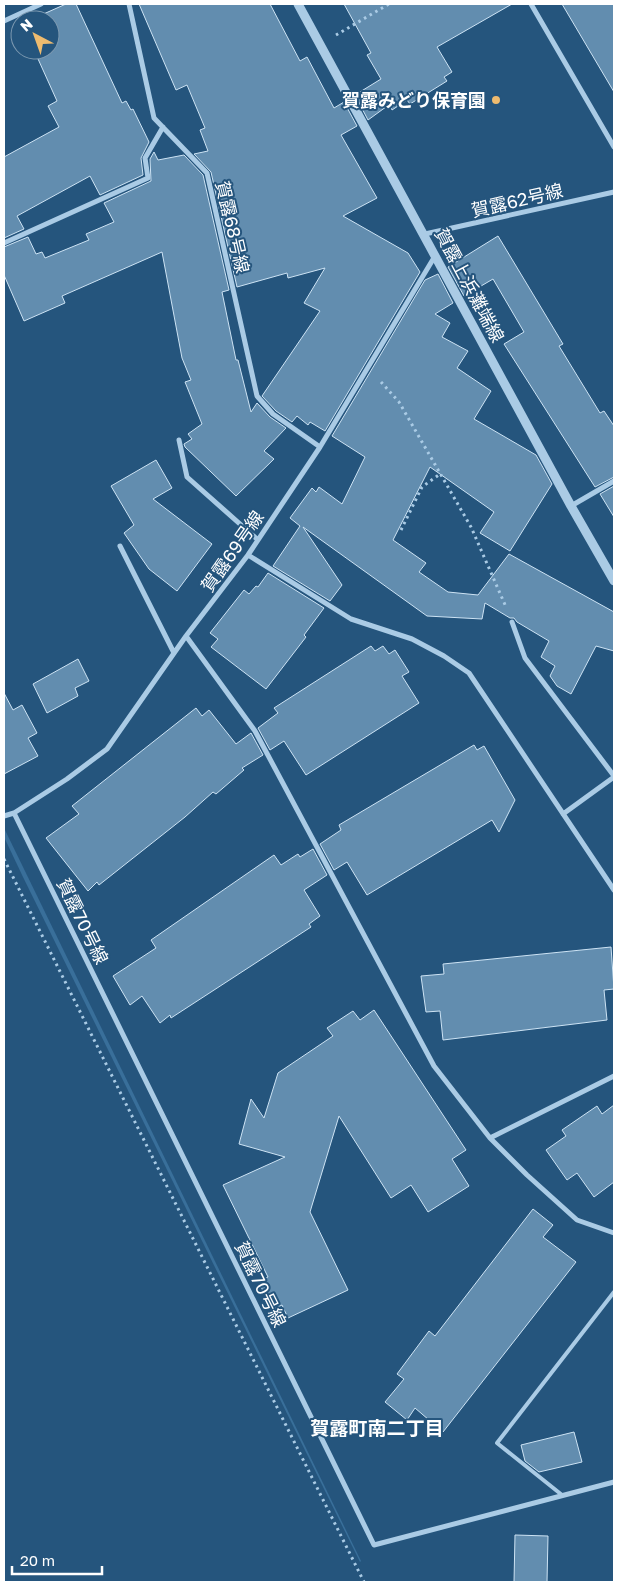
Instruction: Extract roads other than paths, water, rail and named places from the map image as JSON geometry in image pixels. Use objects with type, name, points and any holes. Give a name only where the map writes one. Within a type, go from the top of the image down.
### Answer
[{"type":"street","points":[[4,21],[40,4]]},
{"type":"street","name":"賀露68号線","points":[[129,4],[154,118],[207,172],[257,396],[273,414],[320,447]]},
{"type":"street","name":"賀露上浜灘端線","points":[[298,4],[614,582]]},
{"type":"street","points":[[531,4],[614,148]]},
{"type":"street","points":[[4,244],[148,178],[145,158],[163,127]]},
{"type":"street","name":"賀露62号線","points":[[425,234],[614,192]]},
{"type":"street","name":"賀露69号線","points":[[4,816],[14,813],[67,779],[107,749],[186,636],[248,555],[320,447],[367,366],[435,256]]},
{"type":"street","points":[[179,440],[187,477],[258,540]]},
{"type":"street","points":[[571,506],[614,481]]},
{"type":"street","points":[[120,546],[174,653]]},
{"type":"street","points":[[248,555],[351,619],[412,639],[444,656],[469,673],[614,890]]},
{"type":"street","points":[[512,622],[525,658],[614,776],[563,814]]},
{"type":"street","points":[[186,636],[255,731],[434,1066],[490,1138],[527,1175],[577,1220],[614,1233]]},
{"type":"street","name":"賀露70号線","points":[[14,813],[374,1545],[614,1482]]},
{"type":"street","points":[[490,1138],[614,1076]]},
{"type":"lane","points":[[562,1495],[497,1443],[614,1292]]},
{"type":"place","name":"賀露みどり保育園","points":[[496,100]]},
{"type":"district","name":"賀露町南二丁目","points":[[377,1427]]}]
